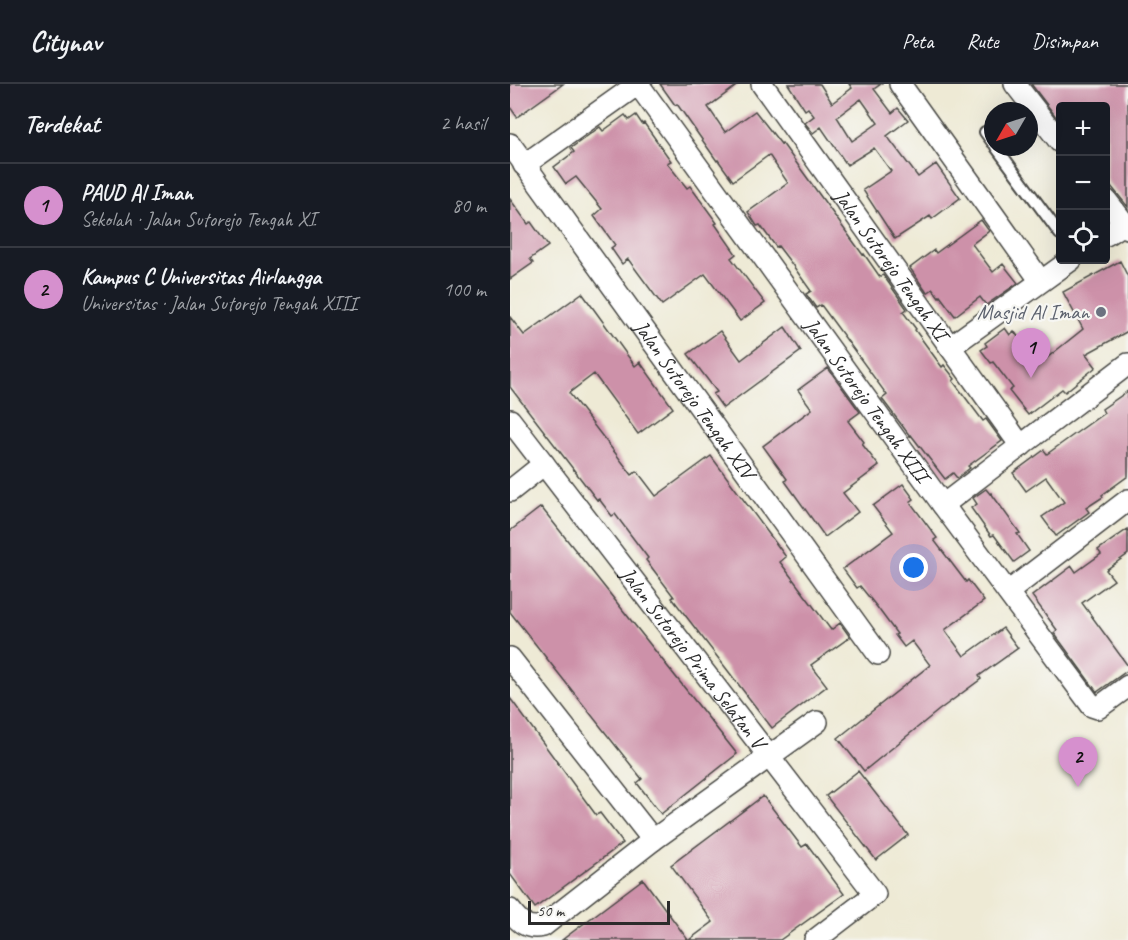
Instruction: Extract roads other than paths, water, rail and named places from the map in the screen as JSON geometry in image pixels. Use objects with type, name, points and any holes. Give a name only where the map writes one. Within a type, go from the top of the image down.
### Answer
[{"type":"street","points":[[524,165],[638,84]]},
{"type":"street","name":"Jalan Sutorejo Tengah XIII","points":[[638,84],[943,505],[1090,702],[1098,708],[1128,686]]},
{"type":"street","name":"Jalan Sutorejo Tengah XI","points":[[762,84],[1021,446]]},
{"type":"street","points":[[900,84],[1040,280]]},
{"type":"street","points":[[1015,84],[1056,137]]},
{"type":"street","name":"Jalan Sutorejo Tengah XIV","points":[[510,144],[878,654]]},
{"type":"street","points":[[1110,205],[1126,226],[1110,233]]},
{"type":"street","points":[[950,347],[1065,264]]},
{"type":"street","points":[[943,505],[1128,363]]},
{"type":"street","name":"Jalan Sutorejo Prima Selatan V","points":[[510,420],[875,894],[815,940]]},
{"type":"street","points":[[510,490],[544,464]]},
{"type":"street","points":[[1008,592],[1128,500]]},
{"type":"street","points":[[510,658],[653,840]]},
{"type":"street","points":[[510,909],[524,924],[533,927],[543,926],[653,840],[817,722]]},
{"type":"lane","points":[[1003,156],[1056,229]]},
{"type":"place","name":"Masjid Al Iman","points":[[1101,312]]},
{"type":"place","name":"PAUD Al Iman","points":[[1031,378]]},
{"type":"place","name":"Kampus C Universitas Airlangga","points":[[1078,787]]}]
